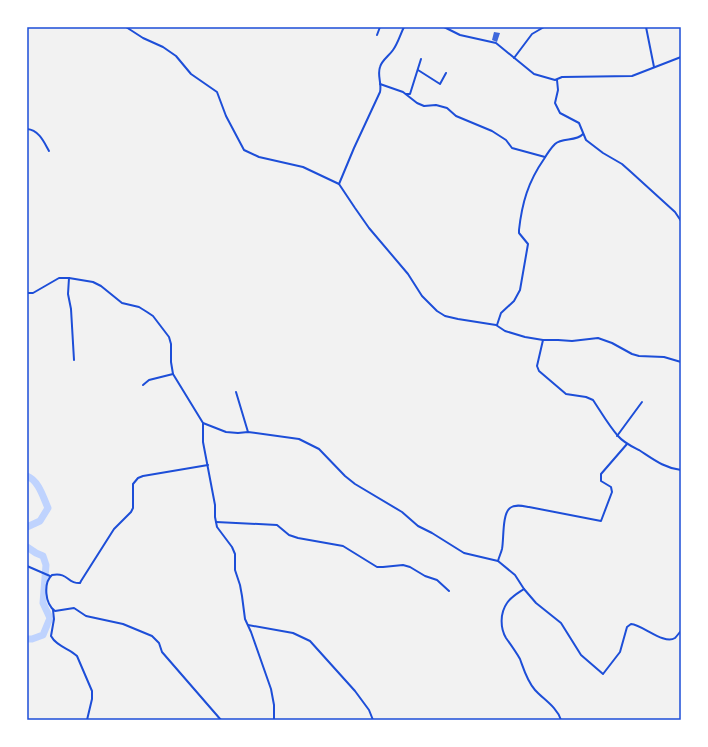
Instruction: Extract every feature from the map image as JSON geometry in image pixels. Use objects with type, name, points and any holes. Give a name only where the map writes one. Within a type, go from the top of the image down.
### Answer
[{"type":"street","points":[[126,27],[143,38],[163,47],[176,56],[192,74],[217,92],[226,116],[244,150],[259,157],[303,167],[340,184],[354,208],[408,274],[422,296],[437,311],[445,316],[496,325],[515,335],[543,340],[572,341],[598,338],[612,343],[632,354],[640,356],[664,357],[681,362]]},
{"type":"street","points":[[377,35],[380,27]]},
{"type":"street","points":[[340,184],[354,148],[380,92],[379,68],[383,61],[392,52],[404,27]]},
{"type":"street","points":[[444,27],[460,35],[496,44],[534,74],[557,80],[562,77],[632,76],[681,57]]},
{"type":"street","points":[[514,58],[532,34],[544,27]]},
{"type":"street","points":[[646,27],[654,67]]},
{"type":"street","points":[[406,94],[410,94],[422,59]]},
{"type":"street","points":[[418,70],[440,84],[446,73]]},
{"type":"street","points":[[557,80],[558,90],[555,103],[560,113],[579,123],[586,140],[603,153],[622,164],[675,212],[681,221]]},
{"type":"street","points":[[380,84],[403,92],[417,103],[424,106],[436,105],[447,108],[456,116],[492,131],[506,140],[512,148],[545,157]]},
{"type":"street","points":[[27,129],[36,132],[49,151]]},
{"type":"street","points":[[496,325],[501,313],[514,301],[520,290],[528,244],[519,233],[522,206],[527,190],[545,157],[557,142],[579,137],[583,134]]},
{"type":"street","points":[[27,293],[33,293],[59,278],[93,282],[105,289],[122,303],[139,307],[153,316],[169,337],[171,344],[173,374],[203,423],[203,442],[215,505],[216,522],[220,532],[232,547],[235,554],[235,570],[240,585],[243,612],[271,689],[274,705],[274,720]]},
{"type":"street","points":[[69,278],[68,294],[71,309],[74,360]]},
{"type":"street","points":[[543,340],[537,366],[539,371],[566,394],[586,397],[593,400],[618,436],[627,444],[668,468],[681,470]]},
{"type":"street","points":[[143,385],[149,380],[173,374]]},
{"type":"street","points":[[236,392],[248,432]]},
{"type":"street","points":[[618,436],[642,402]]},
{"type":"street","points":[[203,423],[226,432],[238,434],[248,432],[299,439],[318,449],[355,484],[402,512],[418,526],[464,553],[498,561],[515,574],[524,589],[536,603],[561,623],[581,655],[603,674],[620,652],[627,627],[631,624],[636,624],[659,637],[671,639],[675,638],[681,631]]},
{"type":"street","points":[[498,561],[502,548],[504,520],[510,507],[529,506],[601,521],[612,492],[611,487],[601,481],[601,474],[627,444]]},
{"type":"street","points":[[27,566],[48,575],[61,574],[73,583],[80,583],[114,529],[128,517],[131,512],[133,484],[138,478],[208,465]]},
{"type":"street","points":[[216,522],[277,524],[289,535],[343,546],[377,566],[383,567],[403,565],[410,567],[425,576],[437,580],[449,591]]},
{"type":"street","points":[[48,575],[47,598],[53,610],[54,619],[51,636],[59,646],[73,652],[77,656],[92,691],[92,699],[87,720]]},
{"type":"street","points":[[524,589],[508,602],[505,607],[502,621],[503,630],[519,659],[529,682],[558,713],[560,720]]},
{"type":"street","points":[[53,610],[74,608],[86,616],[123,624],[152,636],[156,639],[166,658],[221,720]]},
{"type":"street","points":[[248,625],[293,633],[310,641],[355,691],[369,710],[373,720]]},
{"type":"building","points":[[494,32],[500,33],[497,42],[492,40]]},
{"type":"waterway","points":[[27,476],[38,485],[48,508],[40,521],[27,527]]},
{"type":"waterway","points":[[27,547],[43,556],[46,565],[43,603],[50,618],[43,635],[32,639],[27,639]]}]
